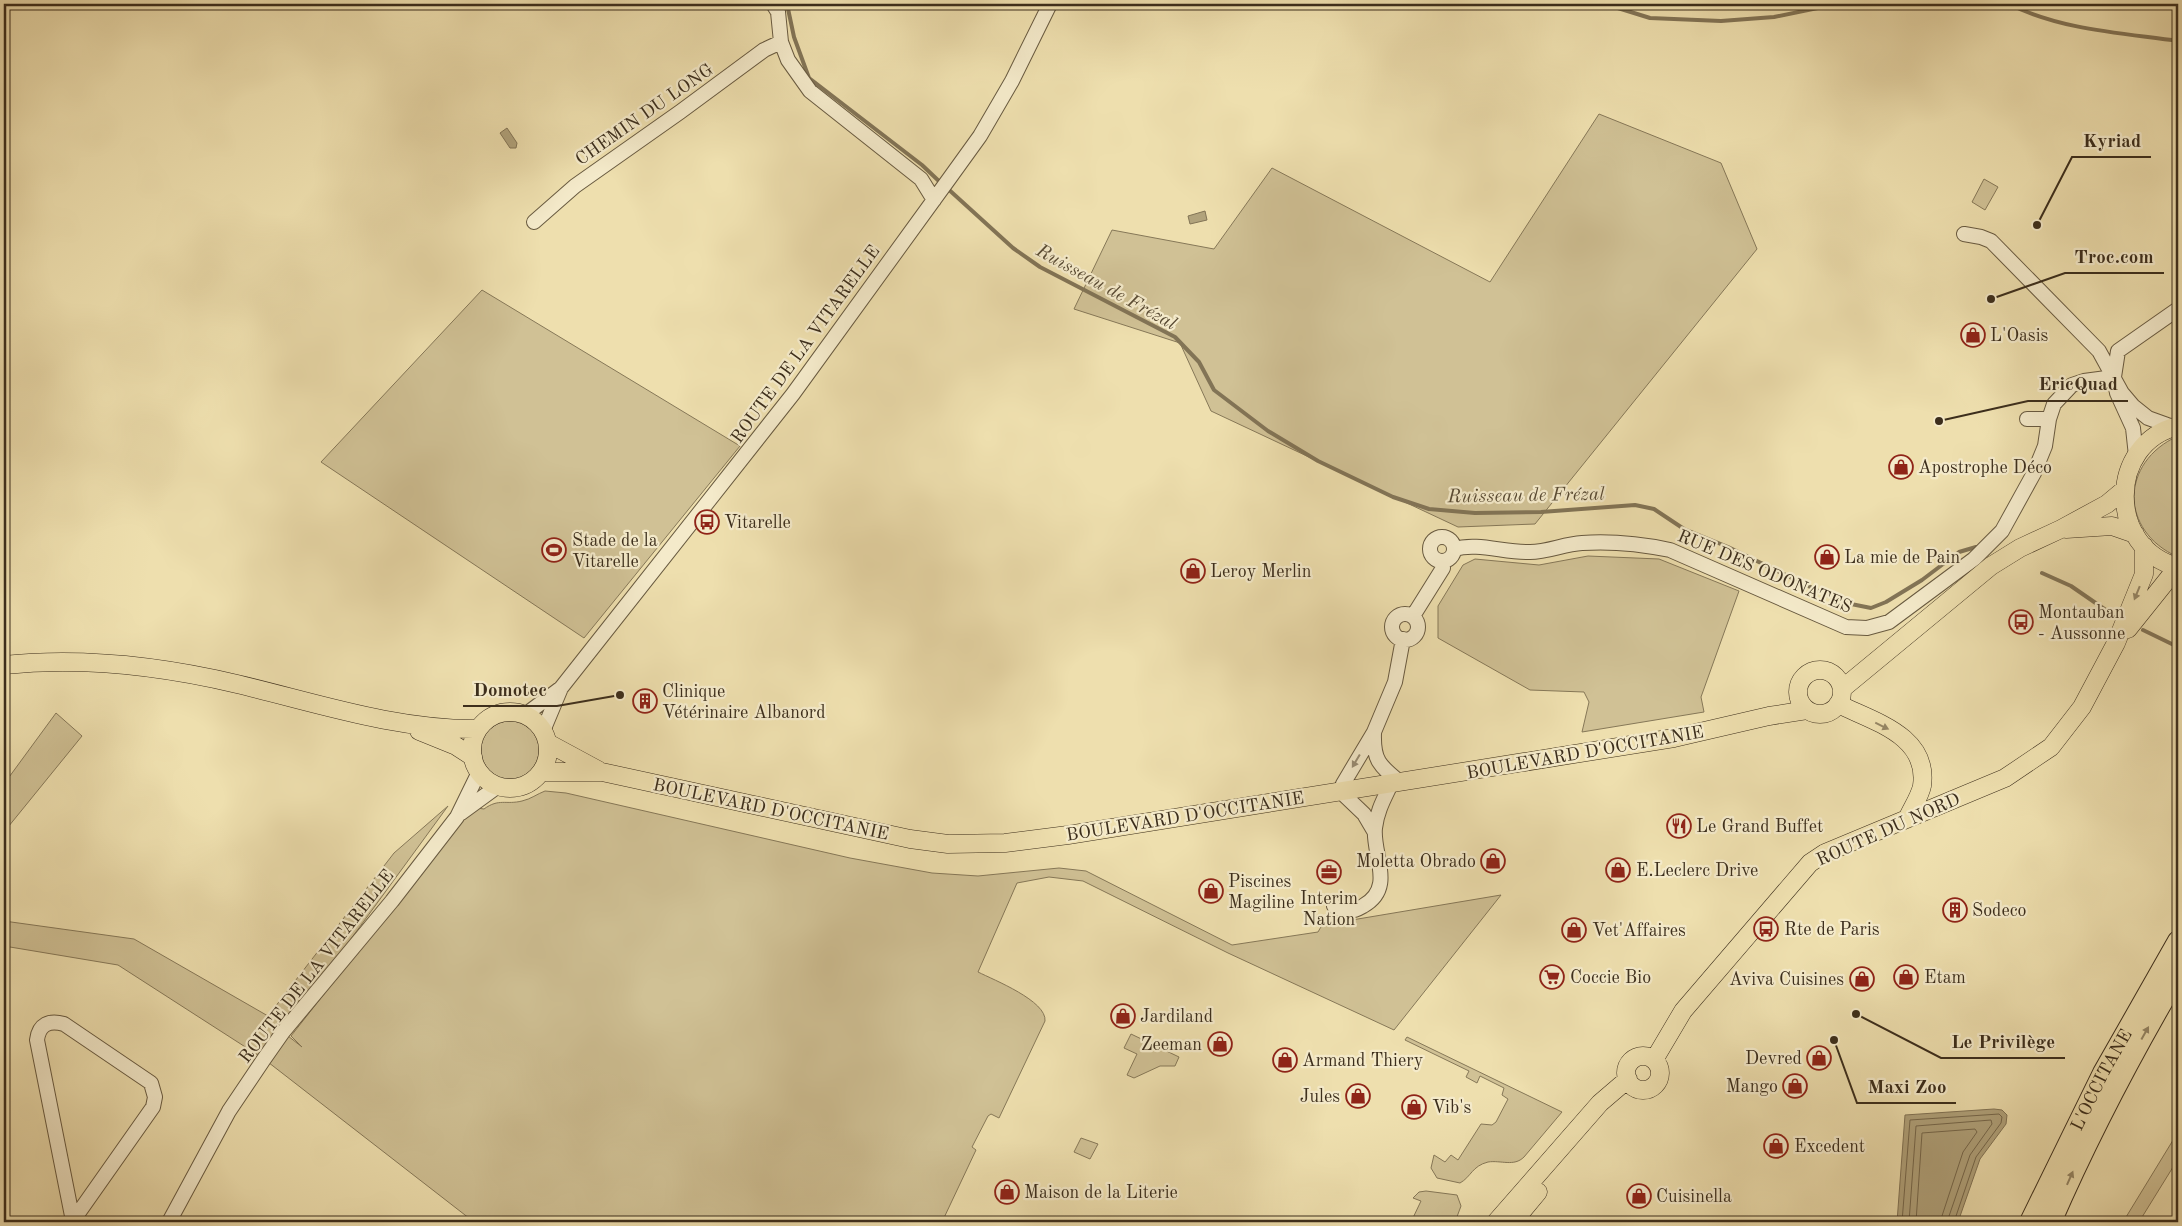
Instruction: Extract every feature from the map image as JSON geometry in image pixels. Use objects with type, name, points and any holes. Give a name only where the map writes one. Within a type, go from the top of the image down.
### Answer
[{"type":"highway","points":[[2145,996],[2178,924]]},
{"type":"highway","name":"L'OCCITANE","points":[[2030,1222],[2103,1073],[2145,996],[2178,941]]},
{"type":"highway","name":"L'OCCITANE","points":[[2050,1222],[2116,1086],[2178,975]]},
{"type":"main road","points":[[2176,426],[2152,438],[2136,456],[2128,472],[2124,489],[2126,512],[2139,540],[2163,561],[2178,567]]},
{"type":"main road","name":"BOULEVARD D'OCCITANIE","points":[[541,772],[602,772],[864,829],[948,844],[1005,843],[1396,784],[1674,738],[1769,716],[1806,710],[1816,714],[1823,714],[1830,712],[1840,697],[1873,664],[1991,566],[2020,548],[2061,530],[2107,504],[2124,489]]},
{"type":"main road","name":"BOULEVARD D'OCCITANIE","points":[[2061,530],[2112,526],[2139,540]]},
{"type":"main road","name":"ROUTE DU NORD","points":[[1654,1060],[1679,1016],[1801,871],[1825,853],[2005,778],[2051,747],[2082,707],[2116,643],[2144,574],[2139,540]]},
{"type":"main road","name":"ROUTE DU NORD","points":[[2116,643],[2172,574],[2178,572]]},
{"type":"main road","points":[[4,665],[75,662],[138,666],[235,683],[405,725],[456,746],[476,764],[487,780],[498,786],[510,788],[522,786],[533,781],[541,772],[546,763],[546,737],[536,722],[525,715],[510,712],[494,716],[478,730],[473,743],[476,764]]},
{"type":"main road","name":"BOULEVARD D'OCCITANIE","points":[[1769,716],[1797,694],[1801,680],[1806,674],[1820,670],[1832,674],[1873,664]]},
{"type":"main road","points":[[1832,674],[1839,680],[1840,697],[1896,732],[1914,747],[1923,766],[1922,788],[1908,818]]},
{"type":"main road","points":[[1797,694],[1799,701],[1806,710]]},
{"type":"main road","points":[[405,725],[478,730]]},
{"type":"main road","name":"BOULEVARD D'OCCITANIE","points":[[546,737],[602,772]]},
{"type":"main road","points":[[1644,1056],[1654,1060],[1659,1066],[1659,1080],[1654,1086],[1644,1090],[1631,1083],[1627,1068],[1633,1060],[1644,1056]]},
{"type":"main road","points":[[1496,1222],[1600,1103],[1631,1083]]},
{"type":"main road","points":[[1513,1222],[1631,1083]]},
{"type":"street","points":[[774,4],[778,12],[781,42],[788,60],[810,91],[921,179],[936,197]]},
{"type":"street","name":"ROUTE DE LA VITARELLE","points":[[525,715],[561,688],[793,394],[980,136],[1012,81],[1050,4]]},
{"type":"street","name":"CHEMIN DU LONG","points":[[534,222],[576,186],[764,50],[781,42]]},
{"type":"street","points":[[1964,234],[1991,241],[2099,351],[2122,393],[2133,406],[2148,418],[2176,426]]},
{"type":"street","points":[[2136,456],[2133,428],[2117,393],[2114,377],[2118,351],[2178,309]]},
{"type":"street","name":"RUE DES ODONATES","points":[[1454,549],[1481,547],[1544,552],[1581,543],[1650,546],[1670,550],[1839,624],[1867,628],[1889,622],[1974,559],[2002,531],[2034,473],[2046,446],[2049,419],[2054,404],[2072,385],[2084,381],[2114,377]]},
{"type":"street","points":[[2027,419],[2049,419]]},
{"type":"street","points":[[1445,538],[1450,540],[1454,549],[1450,558],[1442,561],[1438,561],[1431,555],[1430,546],[1436,539],[1445,538]]},
{"type":"street","points":[[1413,616],[1443,568],[1442,561]]},
{"type":"street","points":[[1403,614],[1413,616],[1418,624],[1418,629],[1413,637],[1404,640],[1394,634],[1393,623],[1395,619],[1403,614]]},
{"type":"street","points":[[1374,831],[1364,814],[1341,792],[1343,784],[1374,732],[1395,682],[1404,640]]},
{"type":"street","name":"ROUTE DE LA VITARELLE","points":[[546,737],[561,688]]},
{"type":"street","points":[[1334,906],[1343,911],[1354,911],[1369,903],[1377,892],[1381,869],[1374,831],[1377,812],[1396,784],[1376,760],[1373,751],[1374,732]]},
{"type":"street","name":"ROUTE DE LA VITARELLE","points":[[456,817],[476,764]]},
{"type":"street","name":"ROUTE DE LA VITARELLE","points":[[168,1222],[228,1112],[269,1052],[392,901],[456,817],[498,786]]},
{"type":"street","points":[[56,1022],[64,1024],[151,1083],[155,1090],[153,1107],[72,1221],[37,1040],[38,1030],[45,1024],[56,1022]]},
{"type":"shaded area","points":[[1599,114],[1721,163],[1757,249],[1535,524],[1458,527],[1211,411],[1180,343],[1074,309],[1112,230],[1214,249],[1272,168],[1490,282]]},
{"type":"shaded area","points":[[1984,179],[1998,187],[1985,210],[1972,202]]},
{"type":"shaded area","name":"Stade de la Vitarelle","points":[[482,290],[740,446],[584,638],[321,462]]},
{"type":"shaded area","points":[[2178,436],[2178,557],[2159,545],[2145,531],[2137,514],[2134,497],[2137,479],[2145,462],[2159,448]]},
{"type":"shaded area","points":[[1588,556],[1659,559],[1739,591],[1701,697],[1704,712],[1582,732],[1589,702],[1584,692],[1530,690],[1438,638],[1438,606],[1463,565],[1475,559],[1539,565]]},
{"type":"shaded area","points":[[56,713],[82,736],[4,832],[4,784]]},
{"type":"shaded area","points":[[510,721],[521,723],[534,734],[539,750],[537,761],[526,774],[510,779],[499,777],[486,766],[481,750],[483,739],[494,726]]},
{"type":"shaded area","points":[[545,791],[566,793],[850,858],[932,873],[978,876],[1059,868],[1086,871],[1232,945],[1318,932],[1322,925],[1501,895],[1394,1030],[1228,953],[1083,881],[1049,877],[1017,883],[978,972],[1029,999],[1038,1006],[1043,1013],[1045,1021],[999,1118],[991,1114],[988,1116],[972,1147],[976,1150],[942,1222],[474,1222],[264,1059],[118,965],[4,946],[4,921],[134,939],[268,1016],[394,853],[448,806],[283,1032],[302,1047],[291,1036],[460,821],[477,808],[484,809],[498,803],[522,801]]},
{"type":"shaded area","points":[[1131,1034],[1179,1057],[1175,1066],[1160,1066],[1134,1078],[1127,1075],[1137,1054],[1124,1048]]},
{"type":"shaded area","points":[[1407,1037],[1562,1112],[1520,1160],[1516,1162],[1488,1162],[1478,1166],[1460,1183],[1437,1178],[1431,1168],[1434,1155],[1445,1162],[1451,1155],[1458,1160],[1481,1124],[1492,1125],[1496,1122],[1508,1099],[1502,1095],[1504,1088],[1480,1076],[1477,1083],[1466,1077],[1469,1071],[1405,1040]]},
{"type":"shaded area","points":[[2178,1132],[2178,1159],[2139,1222],[2123,1222]]},
{"type":"shaded area","points":[[1081,1138],[1098,1144],[1090,1159],[1074,1152]]},
{"type":"shaded area","points":[[1426,1191],[1457,1195],[1461,1206],[1455,1222],[1411,1222],[1421,1201],[1413,1198],[1419,1192]]},
{"type":"water","points":[[507,128],[517,143],[516,148],[510,148],[500,133]]},
{"type":"water","points":[[1205,211],[1207,220],[1190,224],[1188,216]]},
{"type":"water","points":[[2002,1110],[2007,1115],[2006,1124],[1980,1159],[1958,1222],[1897,1222],[1905,1115]]},
{"type":"waterway","name":"Ruisseau de Frézal","points":[[787,4],[794,37],[809,78],[922,165],[942,184]]},
{"type":"waterway","points":[[1605,4],[1650,18],[1721,21],[1774,17],[1837,4]]},
{"type":"waterway","points":[[2009,4],[2049,20],[2071,25],[2114,33],[2178,41]]},
{"type":"waterway","name":"Ruisseau de Frézal","points":[[947,188],[1013,248],[1040,267],[1175,337],[1199,362],[1214,390],[1268,431],[1318,461],[1393,497],[1429,509],[1475,513],[1541,512],[1635,505],[1654,509],[1684,529],[1728,547],[1841,602],[1871,608],[1886,602],[1922,580],[1959,552],[1976,547]]},
{"type":"waterway","name":"Ruisseau de Frézal","points":[[2042,573],[2071,586],[2113,615]]},
{"type":"waterway","name":"Ruisseau de Frézal","points":[[2143,630],[2178,647]]},
{"type":"place","name":"Kyriad","points":[[2037,225]]},
{"type":"place","name":"Troc.com","points":[[1991,299]]},
{"type":"place","name":"L'Oasis","points":[[1973,335]]},
{"type":"place","name":"EricQuad","points":[[1939,421]]},
{"type":"place","name":"Apostrophe Déco","points":[[1901,467]]},
{"type":"place","name":"Vitarelle","points":[[707,522]]},
{"type":"place","name":"Stade de la Vitarelle","points":[[554,550]]},
{"type":"place","name":"La mie de Pain","points":[[1827,557]]},
{"type":"place","name":"Leroy Merlin","points":[[1193,571]]},
{"type":"place","name":"Montauban - Aussonne","points":[[2021,622]]},
{"type":"place","name":"Domotec","points":[[620,695]]},
{"type":"place","name":"Clinique Vétérinaire Albanord","points":[[645,701]]},
{"type":"place","name":"Le Grand Buffet","points":[[1679,826]]},
{"type":"place","name":"Moletta Obrado","points":[[1493,861]]},
{"type":"place","name":"E.Leclerc Drive","points":[[1618,870]]},
{"type":"place","name":"Interim Nation","points":[[1329,872]]},
{"type":"place","name":"Piscines Magiline","points":[[1211,891]]},
{"type":"place","name":"Sodeco","points":[[1955,910]]},
{"type":"place","name":"Rte de Paris","points":[[1766,929]]},
{"type":"place","name":"Vet'Affaires","points":[[1574,930]]},
{"type":"place","name":"Coccie Bio","points":[[1552,977]]},
{"type":"place","name":"Etam","points":[[1906,977]]},
{"type":"place","name":"Aviva Cuisines","points":[[1862,979]]},
{"type":"place","name":"Le Privilège","points":[[1856,1014]]},
{"type":"place","name":"Jardiland","points":[[1123,1016]]},
{"type":"place","name":"Maxi Zoo","points":[[1834,1040]]},
{"type":"place","name":"Zeeman","points":[[1220,1044]]},
{"type":"place","name":"Devred","points":[[1819,1058]]},
{"type":"place","name":"Armand Thiery","points":[[1285,1060]]},
{"type":"place","name":"Mango","points":[[1795,1086]]},
{"type":"place","name":"Jules","points":[[1358,1096]]},
{"type":"place","name":"Vib's","points":[[1414,1107]]},
{"type":"place","name":"Excedent","points":[[1776,1146]]},
{"type":"place","name":"Maison de la Literie","points":[[1007,1192]]},
{"type":"place","name":"Cuisinella","points":[[1639,1196]]}]
